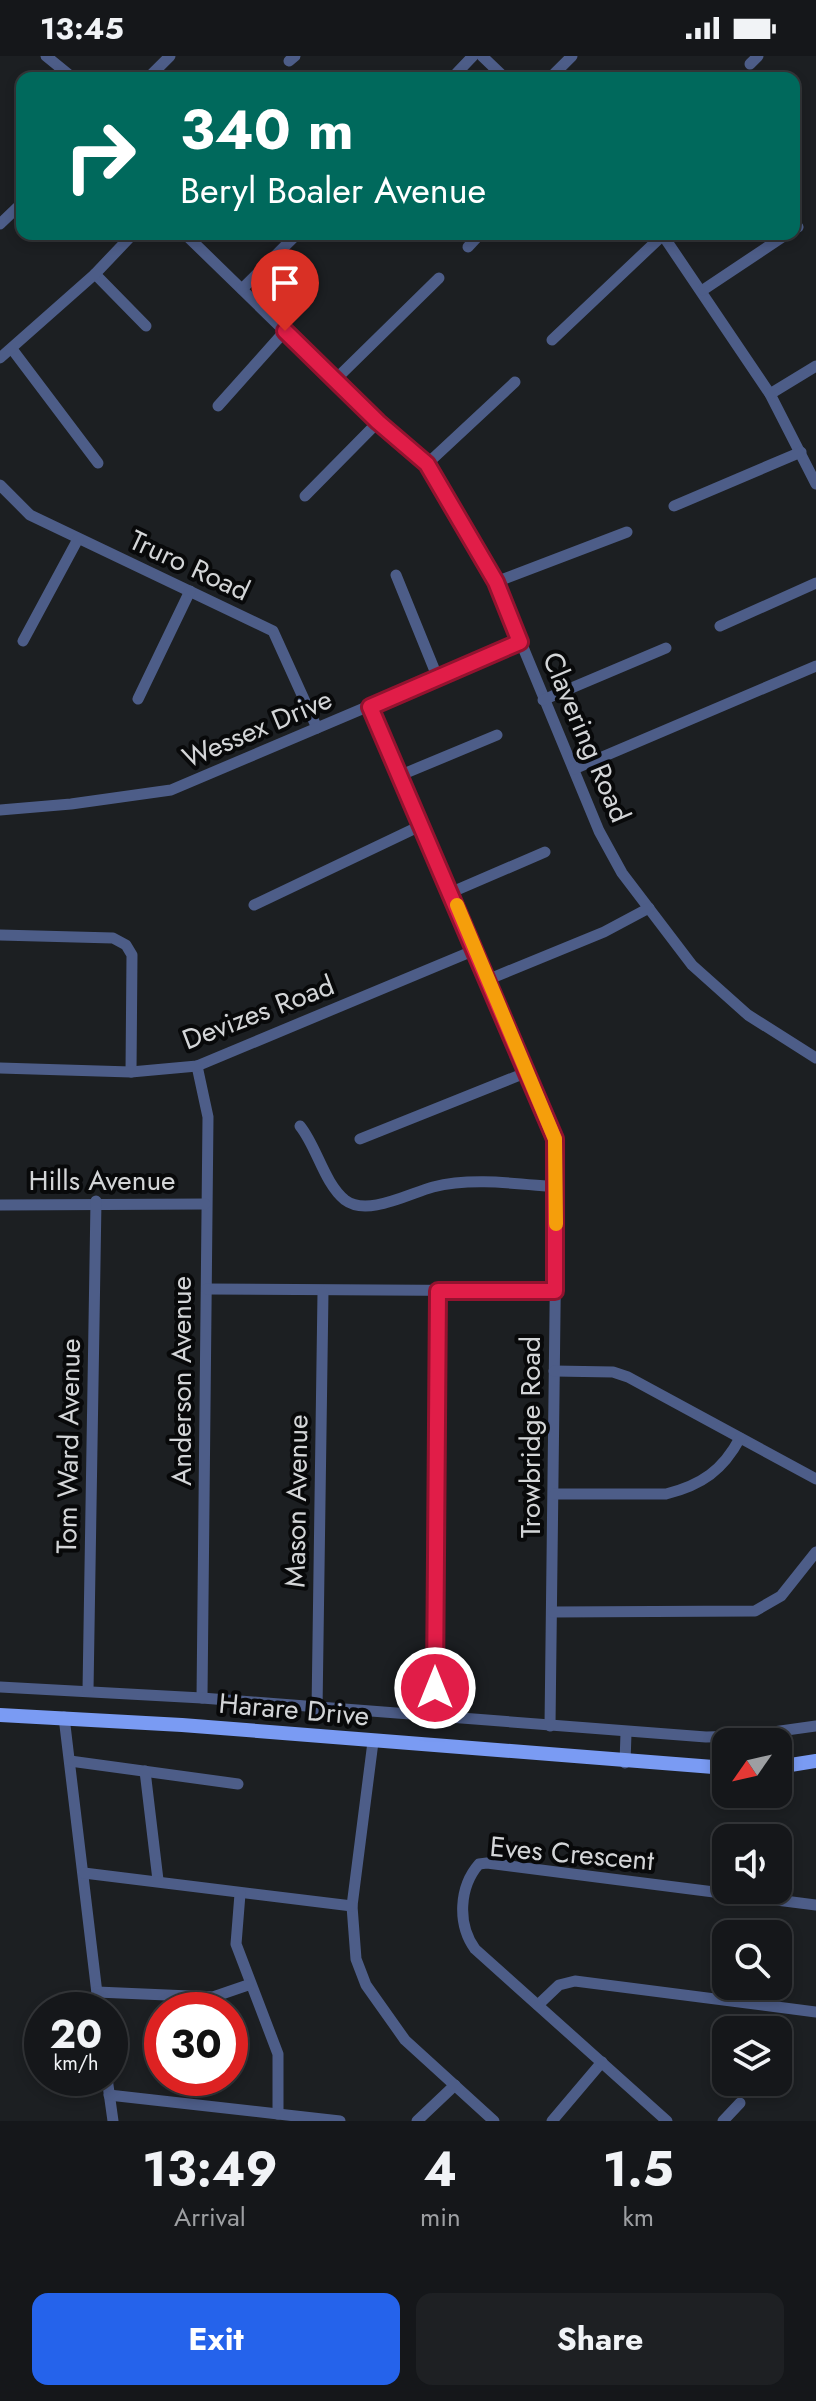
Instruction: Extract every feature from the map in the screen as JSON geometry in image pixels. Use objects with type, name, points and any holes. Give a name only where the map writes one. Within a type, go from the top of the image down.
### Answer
[{"type":"main road","name":"Harare Drive","points":[[0,1715],[64,1717],[625,1763],[712,1767]]},
{"type":"main road","points":[[792,1765],[816,1761]]},
{"type":"street","points":[[46,56],[66,72]]},
{"type":"street","points":[[154,72],[170,56]]},
{"type":"street","points":[[458,72],[473,56]]},
{"type":"street","points":[[482,56],[499,72]]},
{"type":"street","points":[[556,72],[572,56]]},
{"type":"street","points":[[0,224],[16,209]]},
{"type":"street","points":[[0,358],[95,274],[127,240]]},
{"type":"street","name":"Clavering Road","points":[[191,240],[378,422],[427,464],[496,582],[599,831],[622,873],[692,965],[731,1001],[816,1058]]},
{"type":"street","points":[[242,289],[291,240]]},
{"type":"street","points":[[468,247],[474,240]]},
{"type":"street","points":[[552,340],[658,240]]},
{"type":"street","points":[[667,240],[770,394],[816,484]]},
{"type":"street","points":[[703,290],[778,240]]},
{"type":"street","points":[[95,274],[146,326]]},
{"type":"street","points":[[335,380],[439,278]]},
{"type":"street","points":[[218,406],[285,331]]},
{"type":"street","points":[[12,349],[98,463]]},
{"type":"street","points":[[770,394],[816,366]]},
{"type":"street","points":[[427,464],[515,382]]},
{"type":"street","points":[[305,496],[378,422]]},
{"type":"street","points":[[674,506],[801,452]]},
{"type":"street","name":"Truro Road","points":[[0,485],[23,511],[273,631],[317,728]]},
{"type":"street","points":[[496,582],[627,532]]},
{"type":"street","points":[[23,641],[78,539]]},
{"type":"street","points":[[396,575],[437,676]]},
{"type":"street","points":[[720,626],[816,583]]},
{"type":"street","points":[[138,699],[190,591]]},
{"type":"street","name":"Wessex Drive","points":[[0,810],[171,790],[520,642]]},
{"type":"street","points":[[543,700],[666,648]]},
{"type":"street","points":[[574,769],[816,666]]},
{"type":"street","name":"Trowbridge Road","points":[[370,707],[420,826],[452,892],[555,1139],[555,1494],[550,1726]]},
{"type":"street","points":[[401,775],[497,735]]},
{"type":"street","points":[[254,905],[420,826]]},
{"type":"street","points":[[452,892],[545,852]]},
{"type":"street","points":[[487,980],[604,932],[649,908]]},
{"type":"street","points":[[0,935],[113,938],[126,945],[132,955],[131,1072]]},
{"type":"street","name":"Devizes Road","points":[[0,1068],[131,1072],[197,1066],[475,950]]},
{"type":"street","name":"Anderson Avenue","points":[[197,1066],[208,1117],[202,1698]]},
{"type":"street","points":[[360,1139],[525,1073]]},
{"type":"street","points":[[300,1126],[341,1196],[353,1205],[371,1205],[444,1184],[508,1183],[557,1187]]},
{"type":"street","name":"Hills Avenue","points":[[0,1205],[96,1201],[205,1204]]},
{"type":"street","name":"Tom Ward Avenue","points":[[88,1691],[96,1201]]},
{"type":"street","points":[[207,1289],[555,1291]]},
{"type":"street","points":[[435,1719],[438,1291]]},
{"type":"street","name":"Mason Avenue","points":[[317,1710],[323,1292]]},
{"type":"street","points":[[554,1371],[613,1372],[628,1377],[816,1479]]},
{"type":"street","points":[[555,1494],[666,1494],[684,1490],[719,1471],[740,1438]]},
{"type":"street","points":[[553,1612],[755,1611],[781,1596],[816,1553]]},
{"type":"street","points":[[0,1687],[202,1698],[317,1710],[626,1733],[744,1736],[816,1726]]},
{"type":"street","points":[[64,1717],[97,1992]]},
{"type":"street","points":[[625,1763],[626,1733]]},
{"type":"street","points":[[373,1742],[352,1906],[353,1942],[366,1985],[405,2040],[494,2121]]},
{"type":"street","points":[[70,1761],[238,1784]]},
{"type":"street","points":[[145,1771],[158,1880]]},
{"type":"street","name":"Eves Crescent","points":[[667,2121],[475,1949],[466,1933],[463,1915],[466,1883],[479,1864],[816,1905]]},
{"type":"street","points":[[84,1873],[352,1906]]},
{"type":"street","points":[[240,1894],[236,1944],[248,1985],[278,2054],[278,2114]]},
{"type":"street","points":[[538,2005],[559,1985],[575,1981],[816,2012]]},
{"type":"street","points":[[128,1993],[213,1997],[248,1985]]},
{"type":"street","points":[[552,2121],[602,2062]]},
{"type":"street","points":[[417,2121],[455,2085]]},
{"type":"street","points":[[109,2096],[113,2121]]},
{"type":"street","points":[[118,2096],[340,2121]]},
{"type":"street","points":[[723,2121],[740,2103]]},
{"type":"slow traffic","points":[[457,905],[555,1139],[556,1224]]},
{"type":"route","points":[[285,331],[378,422],[427,464],[496,582],[520,642],[370,707],[420,826],[452,892],[557,1147],[555,1291],[438,1291],[435,1688]]}]
